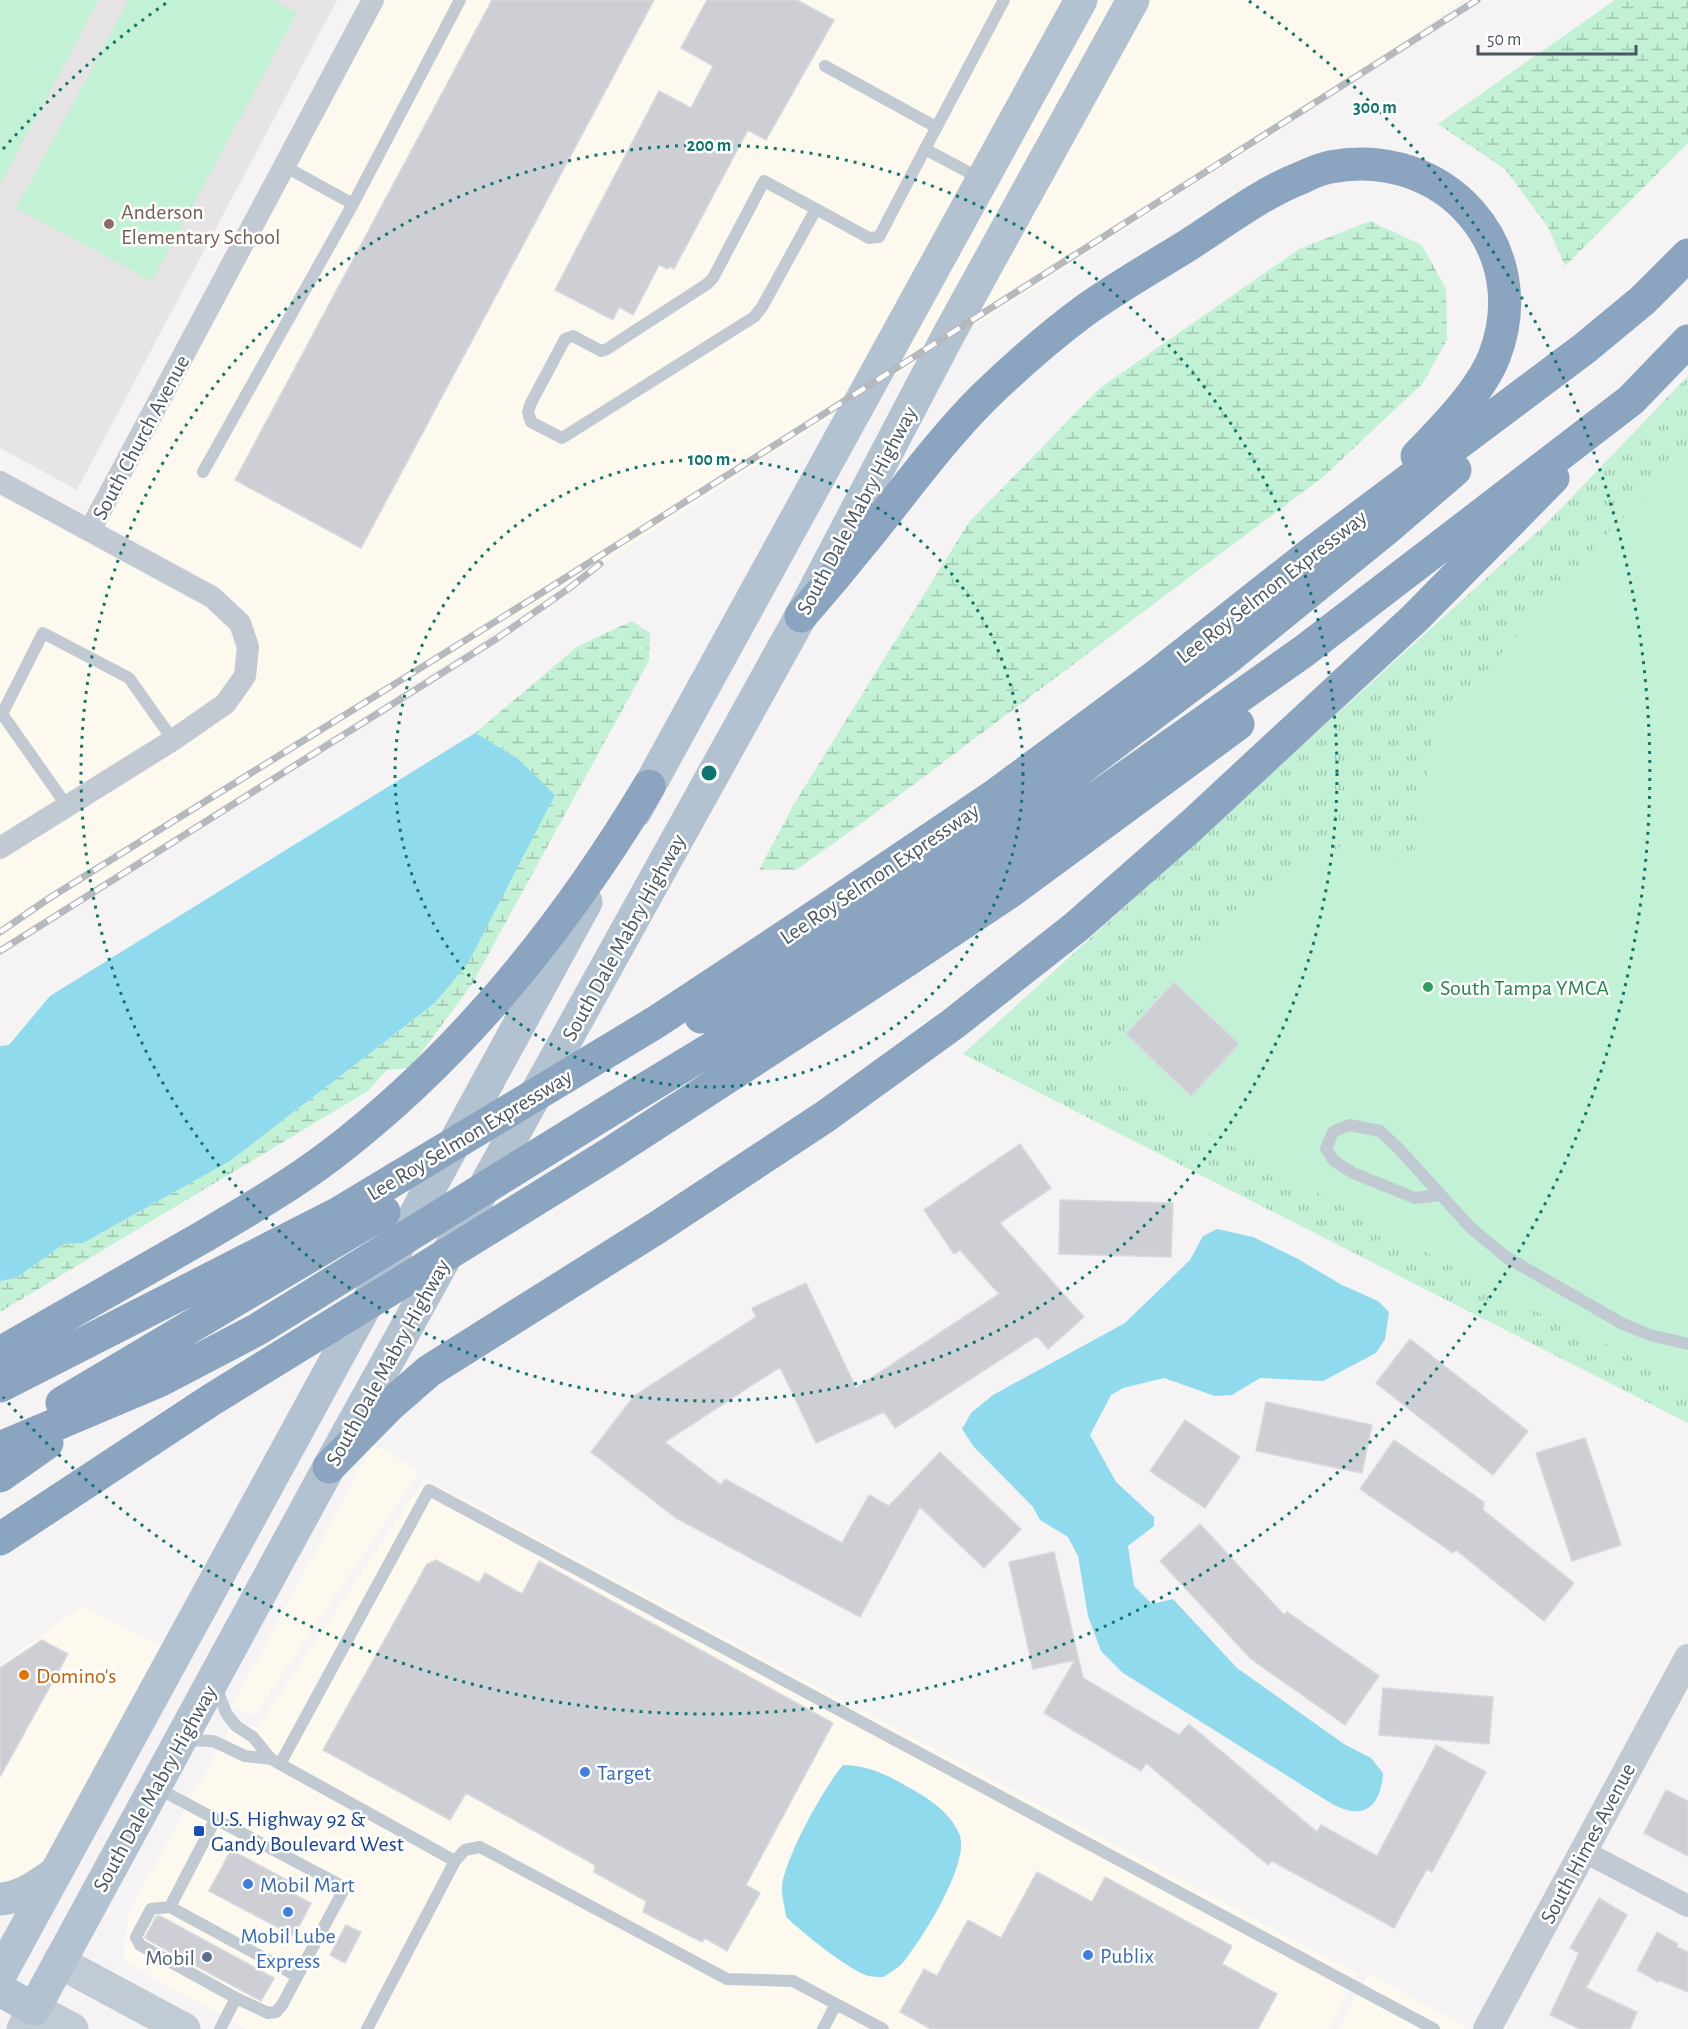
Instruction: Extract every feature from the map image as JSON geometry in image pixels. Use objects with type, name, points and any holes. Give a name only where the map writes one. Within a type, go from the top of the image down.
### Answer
[{"type":"highway","points":[[801,616],[949,434],[1003,380],[1084,312],[1272,191],[1329,167],[1386,166],[1412,173],[1437,184],[1459,199],[1476,220],[1497,257],[1504,298],[1501,327],[1494,356],[1486,374],[1455,413],[1388,485],[1313,552]]},
{"type":"highway","name":"Lee Roy Selmon Expressway","points":[[0,1386],[339,1213],[656,1022],[994,796],[1156,676],[1313,552],[1585,348],[1643,300],[1688,255]]},
{"type":"highway","points":[[329,1467],[390,1405],[429,1371],[677,1215],[826,1116],[953,1024],[1076,927],[1191,826],[1415,618],[1688,341]]},
{"type":"highway","points":[[0,1438],[318,1252],[637,1055],[843,932],[954,858],[1147,720],[1230,656],[1394,523],[1559,377],[1585,348]]},
{"type":"highway","points":[[0,1448],[161,1380],[258,1329],[823,981],[1168,748],[1304,651],[1631,400]]},
{"type":"highway","points":[[0,1539],[211,1400],[606,1156],[1011,891],[1203,752],[1440,562],[1631,400]]},
{"type":"highway","points":[[0,1353],[102,1296],[301,1177],[357,1135],[407,1091],[477,1020],[525,966],[590,879],[649,786]]},
{"type":"highway","points":[[0,1476],[318,1252]]},
{"type":"main road","name":"South Dale Mabry Highway","points":[[0,1975],[9,1935],[56,1872],[1081,0]]},
{"type":"main road","name":"South Dale Mabry Highway","points":[[29,2019],[329,1467],[801,616],[956,322],[1132,0]]},
{"type":"main road","points":[[0,1899],[16,1896],[37,1886],[56,1872]]},
{"type":"main road","points":[[9,1935],[184,2029]]},
{"type":"main road","points":[[0,1990],[29,2019],[72,2029]]},
{"type":"street","name":"South Church Avenue","points":[[0,848],[173,740],[225,704],[245,676],[248,647],[240,623],[212,597],[90,530],[373,0]]},
{"type":"street","points":[[0,482],[90,530]]},
{"type":"street","name":"South Himes Avenue","points":[[1487,2029],[1687,1661]]},
{"type":"street","points":[[1583,1851],[1688,1906]]},
{"type":"lane","points":[[203,472],[353,204],[460,0]]},
{"type":"lane","points":[[816,209],[762,307],[754,316],[562,438],[531,422],[528,412],[531,403],[565,339],[573,336],[601,351],[607,349],[707,284],[713,278],[764,181],[816,209],[869,238],[879,237],[1004,0]]},
{"type":"lane","points":[[825,66],[936,127]]},
{"type":"lane","points":[[925,149],[982,179]]},
{"type":"lane","points":[[284,166],[353,204]]},
{"type":"lane","points":[[68,806],[2,714],[43,633],[129,678],[173,740]]},
{"type":"lane","points":[[1440,1195],[1414,1198],[1353,1173],[1334,1161],[1326,1149],[1334,1132],[1349,1125],[1380,1131],[1471,1228],[1506,1257],[1623,1324],[1650,1335],[1688,1344]]},
{"type":"lane","points":[[276,1761],[429,1490],[1434,2029]]},
{"type":"lane","points":[[213,1679],[226,1713],[236,1726],[254,1737],[276,1761],[455,1861]]},
{"type":"lane","points":[[180,1740],[213,1741],[245,1756],[276,1761]]},
{"type":"lane","points":[[154,1787],[340,1885],[342,1893],[282,2004],[276,2012],[267,2013],[236,1998],[140,1945],[136,1936],[151,1909],[170,1907],[297,1976]]},
{"type":"lane","points":[[170,1907],[215,1820]]},
{"type":"lane","points":[[367,2029],[455,1861],[465,1850],[480,1847],[727,1979],[793,1981],[883,2029]]},
{"type":"lane","points":[[220,2029],[236,1998]]},
{"type":"lane","points":[[823,2029],[836,2004]]},
{"type":"shaded area","name":"Anderson Elementary School","points":[[0,0],[337,0],[77,490],[0,448]]},
{"type":"shaded area","points":[[385,0],[1069,0],[842,410],[0,949],[0,861],[178,750],[254,682],[258,642],[248,614],[218,586],[106,525]]},
{"type":"shaded area","points":[[1093,0],[1120,0],[925,357],[880,386]]},
{"type":"shaded area","points":[[1145,0],[1463,0],[1282,129],[962,334]]},
{"type":"shaded area","points":[[0,496],[205,607],[230,631],[236,650],[234,672],[218,695],[168,730],[0,835]]},
{"type":"shaded area","points":[[373,1445],[420,1470],[254,1716],[237,1708],[231,1709]]},
{"type":"shaded area","points":[[425,1478],[1358,1974],[1328,2029],[246,2029],[123,1961],[128,1914],[235,1719],[257,1728]]},
{"type":"shaded area","points":[[82,1606],[166,1648],[46,1868],[0,1889],[0,1665]]},
{"type":"shaded area","points":[[1368,1974],[1466,2026],[1465,2029],[1339,2029]]},
{"type":"green space","points":[[0,0],[99,0],[0,185]]},
{"type":"green space","points":[[129,0],[274,0],[297,13],[152,281],[16,208]]},
{"type":"green space","points":[[1615,0],[1688,0],[1688,143],[1565,266],[1548,227],[1505,169],[1438,124]]},
{"type":"green space","points":[[1370,221],[1422,245],[1446,289],[1447,340],[1423,383],[1323,477],[873,815],[796,870],[759,870],[794,804],[969,522],[1100,388],[1299,249]]},
{"type":"green space","name":"South Tampa YMCA","points":[[1688,376],[1688,1423],[963,1054],[1547,523]]},
{"type":"green space","name":"South Tampa YMCA","points":[[1688,458],[1688,1386],[1592,1337],[1522,1305],[1087,1067],[1248,906],[1349,841],[1412,867],[1434,729],[1613,527]]},
{"type":"green space","points":[[632,621],[650,633],[649,661],[472,984],[410,1068],[387,1070],[368,1091],[0,1312],[0,1281],[16,1278],[64,1244],[83,1243],[230,1161],[435,1003],[468,962],[554,795],[517,758],[475,733],[578,646]]},
{"type":"water","points":[[475,733],[517,758],[555,795],[468,963],[435,1003],[230,1161],[83,1243],[64,1244],[16,1278],[0,1281],[0,1046],[9,1045],[50,996]]},
{"type":"water","points":[[1217,1229],[1253,1237],[1298,1259],[1342,1285],[1378,1301],[1389,1312],[1385,1339],[1376,1353],[1323,1381],[1260,1378],[1232,1395],[1215,1396],[1164,1378],[1123,1388],[1111,1395],[1090,1435],[1116,1482],[1154,1517],[1154,1526],[1128,1546],[1134,1586],[1152,1604],[1173,1599],[1237,1668],[1344,1744],[1371,1758],[1383,1773],[1381,1789],[1370,1807],[1363,1810],[1347,1810],[1330,1803],[1123,1673],[1101,1651],[1088,1616],[1078,1556],[1068,1537],[1040,1520],[1033,1507],[974,1447],[962,1429],[971,1413],[993,1395],[1125,1323],[1190,1260],[1203,1236]]},
{"type":"water","points":[[843,1765],[877,1772],[916,1791],[945,1813],[960,1836],[961,1848],[958,1864],[943,1900],[905,1960],[884,1977],[869,1976],[850,1967],[786,1917],[782,1885],[785,1872],[816,1805]]},
{"type":"building","points":[[492,0],[654,0],[361,548],[235,480]]},
{"type":"building","points":[[707,0],[797,0],[834,20],[766,140],[748,130],[674,269],[659,265],[633,315],[619,307],[613,320],[555,290],[659,91],[691,108],[713,66],[681,48]]},
{"type":"building","points":[[1174,982],[1239,1044],[1191,1096],[1126,1034]]},
{"type":"building","points":[[1020,1144],[1051,1188],[1000,1223],[1084,1317],[1048,1349],[1037,1336],[895,1428],[884,1412],[816,1443],[780,1367],[665,1442],[721,1485],[725,1479],[842,1543],[869,1495],[889,1506],[940,1452],[1021,1529],[984,1568],[920,1507],[860,1617],[676,1518],[591,1452],[634,1396],[756,1317],[752,1308],[806,1283],[856,1388],[999,1294],[960,1250],[954,1254],[924,1210]]},
{"type":"building","points":[[1060,1200],[1173,1203],[1171,1257],[1059,1254]]},
{"type":"building","points":[[1410,1339],[1528,1431],[1493,1475],[1376,1383]]},
{"type":"building","points":[[1266,1402],[1372,1425],[1362,1473],[1256,1451]]},
{"type":"building","points":[[1185,1420],[1240,1457],[1205,1508],[1150,1471]]},
{"type":"building","points":[[1585,1438],[1621,1545],[1572,1561],[1536,1453]]},
{"type":"building","points":[[1394,1440],[1484,1502],[1483,1510],[1574,1583],[1544,1621],[1456,1550],[1453,1553],[1360,1489]]},
{"type":"building","points":[[1200,1524],[1284,1615],[1287,1612],[1379,1676],[1345,1725],[1251,1659],[1160,1561]]},
{"type":"building","points":[[1054,1552],[1083,1678],[1179,1735],[1189,1724],[1317,1832],[1321,1825],[1377,1856],[1436,1745],[1486,1772],[1432,1872],[1427,1869],[1394,1928],[1272,1861],[1268,1865],[1146,1763],[1141,1771],[1044,1713],[1075,1660],[1033,1669],[1009,1562]]},
{"type":"building","name":"Target","points":[[436,1560],[479,1583],[485,1573],[522,1594],[539,1561],[833,1723],[746,1885],[760,1893],[727,1951],[705,1938],[702,1942],[643,1912],[646,1901],[594,1872],[595,1865],[466,1793],[450,1820],[323,1750],[427,1564]]},
{"type":"building","points":[[42,1640],[68,1654],[0,1777],[0,1668]]},
{"type":"building","points":[[1383,1688],[1493,1697],[1489,1744],[1379,1735]]},
{"type":"building","points":[[1666,1790],[1688,1801],[1688,1856],[1644,1833]]},
{"type":"building","name":"Mobil Mart","points":[[231,1850],[287,1880],[282,1888],[311,1903],[294,1936],[209,1891]]},
{"type":"building","name":"Publix","points":[[1037,1872],[1092,1902],[1105,1877],[1232,1946],[1222,1964],[1277,1994],[1258,2029],[931,2029],[900,2012],[924,1969],[937,1976],[968,1920],[1001,1938]]},
{"type":"building","points":[[1599,1898],[1627,1915],[1586,1988],[1637,2012],[1630,2029],[1580,2029],[1550,2015],[1579,1953],[1570,1948]]},
{"type":"building","name":"Mobil","points":[[160,1916],[274,1978],[261,2001],[146,1939],[156,1917]]},
{"type":"building","points":[[346,1925],[361,1932],[345,1963],[330,1955]]},
{"type":"building","points":[[1657,1932],[1688,1952],[1688,1992],[1659,1980],[1658,1982],[1637,1970]]},
{"type":"railway","points":[[0,932],[51,897],[535,597],[1477,0]]},
{"type":"railway","points":[[0,951],[496,639],[600,564]]},
{"type":"place","name":"Anderson Elementary School","points":[[109,224]]},
{"type":"place","name":"South Tampa YMCA","points":[[1428,987]]},
{"type":"place","name":"Domino's","points":[[24,1675]]},
{"type":"place","name":"Target","points":[[585,1772]]},
{"type":"place","name":"U.S. Highway 92 & Gandy Boulevard West","points":[[199,1831]]},
{"type":"place","name":"Mobil Mart","points":[[248,1884]]},
{"type":"place","name":"Mobil Lube Express","points":[[288,1912]]},
{"type":"place","name":"Publix","points":[[1088,1955]]},
{"type":"place","name":"Mobil","points":[[207,1957]]}]
